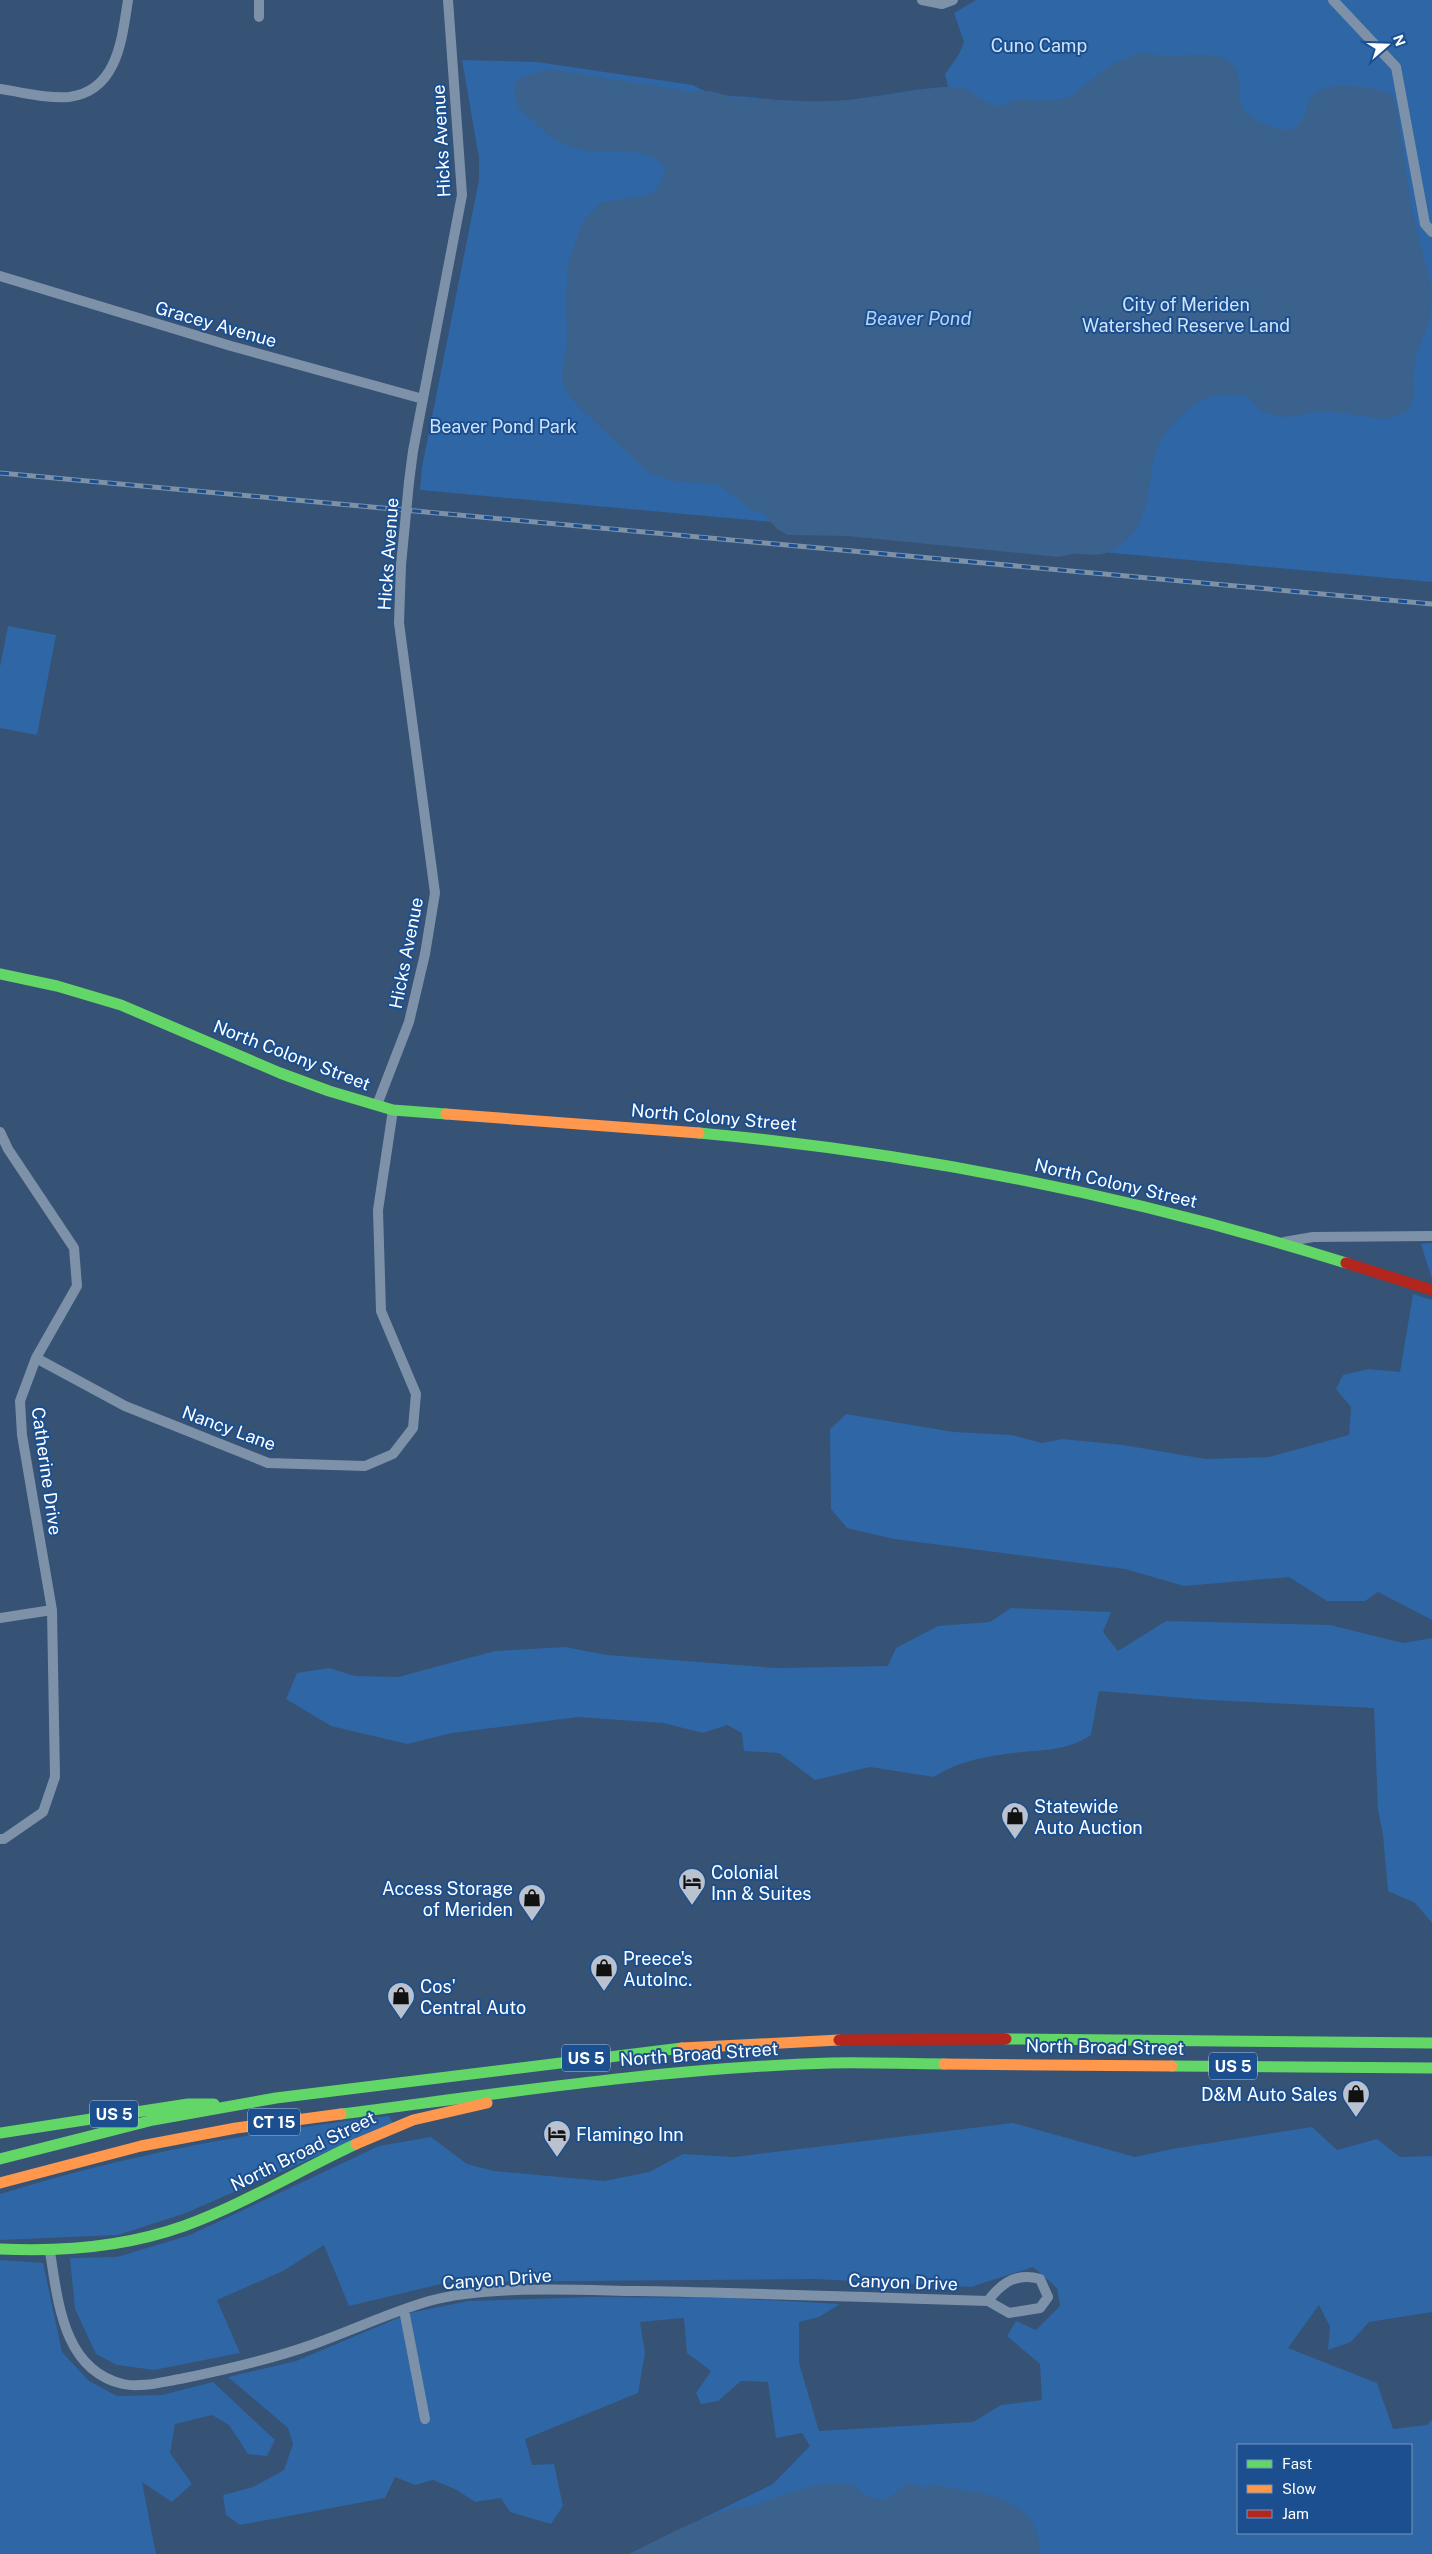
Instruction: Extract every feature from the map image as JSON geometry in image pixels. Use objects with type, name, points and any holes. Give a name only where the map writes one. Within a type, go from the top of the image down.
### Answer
[{"type":"main road","name":"North Colony Street","points":[[0,974],[57,986],[121,1005],[280,1073],[329,1091],[393,1110],[656,1129],[806,1143],[995,1174],[1178,1215],[1282,1242],[1432,1290]]},
{"type":"main road","name":"North Broad Street","points":[[0,2133],[188,2104],[229,2106],[562,2061],[662,2050],[816,2040],[991,2051],[1432,2068]]},
{"type":"main road","name":"North Broad Street","points":[[0,2250],[50,2252],[118,2243],[182,2226],[226,2208],[403,2124],[450,2110],[518,2098],[553,2086],[634,2076],[991,2051],[1432,2043]]},
{"type":"main road","name":"CT 15","points":[[0,2183],[104,2155],[205,2134],[300,2118],[553,2086]]},
{"type":"main road","name":"CT 15","points":[[0,2159],[144,2122],[229,2106]]},
{"type":"street","points":[[0,89],[55,97],[70,97],[85,92],[98,84],[110,72],[117,59],[122,43],[128,0]]},
{"type":"street","points":[[259,0],[259,17]]},
{"type":"street","name":"Hicks Avenue","points":[[377,1105],[409,1022],[425,954],[434,893],[399,623],[401,565],[409,482],[462,195],[448,0]]},
{"type":"street","points":[[922,0],[942,4],[952,0]]},
{"type":"street","points":[[1333,0],[1396,67],[1425,224],[1432,232]]},
{"type":"street","name":"Gracey Avenue","points":[[0,276],[231,346],[423,399]]},
{"type":"street","name":"Nancy Lane","points":[[36,1358],[125,1406],[268,1463],[365,1466],[393,1454],[413,1428],[416,1394],[381,1311],[378,1210],[393,1110]]},
{"type":"street","name":"Catherine Drive","points":[[0,1132],[8,1149],[74,1248],[77,1286],[36,1358],[20,1401],[21,1418],[52,1610],[55,1777],[43,1812],[4,1839],[0,1839]]},
{"type":"street","points":[[1282,1242],[1313,1237],[1432,1236]]},
{"type":"street","points":[[0,1618],[52,1610]]},
{"type":"street","name":"Canyon Drive","points":[[50,2252],[60,2313],[67,2334],[78,2354],[91,2368],[108,2380],[125,2385],[146,2385],[213,2372],[288,2353],[404,2310],[450,2296],[535,2291],[759,2293],[988,2301],[1009,2313],[1040,2308],[1048,2297],[1040,2279],[1029,2276],[999,2286],[988,2301]]},
{"type":"street","points":[[404,2310],[426,2419]]},
{"type":"green space","name":"Beaver Pond","points":[[976,0],[1432,0],[1432,582],[420,490],[422,467],[479,180],[479,158],[462,60],[537,62],[693,85],[712,93],[773,100],[850,100],[912,90],[948,87],[945,74],[959,54],[964,42],[954,13]]},
{"type":"green space","points":[[8,626],[56,635],[37,735],[0,728],[0,667]]},
{"type":"green space","points":[[1432,1243],[1432,1279],[1421,1244]]},
{"type":"green space","points":[[1413,1294],[1432,1300],[1432,1620],[1378,1592],[1365,1601],[1327,1601],[1289,1577],[1184,1586],[1125,1569],[894,1539],[847,1528],[831,1509],[830,1429],[846,1414],[954,1432],[1012,1435],[1042,1443],[1062,1439],[1123,1445],[1206,1459],[1269,1457],[1349,1435],[1351,1407],[1336,1389],[1343,1375],[1369,1369],[1400,1372]]},
{"type":"green space","points":[[1011,1608],[1111,1612],[1103,1632],[1118,1651],[1166,1621],[1330,1625],[1403,1643],[1432,1638],[1432,1923],[1415,1903],[1388,1891],[1383,1835],[1378,1810],[1374,1708],[1208,1700],[1099,1691],[1091,1735],[1070,1745],[982,1758],[956,1766],[934,1777],[870,1767],[815,1780],[779,1753],[744,1751],[742,1733],[727,1725],[703,1733],[663,1723],[578,1717],[452,1733],[407,1744],[331,1726],[286,1699],[297,1673],[329,1668],[355,1676],[398,1677],[495,1651],[565,1647],[607,1655],[776,1668],[888,1666],[896,1648],[938,1626],[990,1622]]},
{"type":"green space","points":[[389,2116],[393,2123],[186,2213],[118,2235],[0,2240],[0,2194],[96,2167],[193,2146],[290,2129]]},
{"type":"green space","points":[[1013,2123],[1135,2157],[1172,2149],[1312,2127],[1337,2150],[1377,2139],[1400,2157],[1432,2156],[1432,2312],[1369,2322],[1351,2342],[1328,2350],[1330,2327],[1319,2305],[1288,2348],[1377,2383],[1393,2429],[1427,2425],[1432,2420],[1432,2554],[629,2554],[773,2484],[810,2446],[802,2433],[776,2438],[768,2382],[741,2381],[718,2401],[701,2404],[696,2393],[711,2371],[687,2353],[684,2318],[640,2322],[645,2353],[638,2393],[525,2439],[532,2465],[554,2464],[563,2506],[551,2524],[510,2512],[501,2498],[475,2502],[455,2489],[433,2480],[415,2485],[395,2477],[385,2498],[240,2525],[226,2515],[223,2495],[253,2487],[284,2470],[293,2444],[288,2428],[228,2377],[296,2361],[410,2313],[468,2301],[592,2297],[729,2298],[840,2304],[819,2317],[799,2322],[799,2363],[819,2431],[973,2422],[1001,2405],[1042,2400],[1040,2364],[1007,2336],[1016,2321],[1036,2330],[1060,2306],[1057,2288],[1033,2267],[971,2287],[815,2279],[449,2282],[349,2306],[324,2245],[283,2271],[217,2300],[240,2353],[154,2370],[117,2365],[96,2354],[75,2309],[70,2258],[117,2257],[190,2235],[379,2146],[431,2137],[467,2164],[494,2171],[604,2181],[649,2172],[683,2154],[734,2157]]},
{"type":"green space","points":[[0,2260],[43,2263],[62,2352],[89,2381],[117,2396],[162,2395],[213,2382],[275,2440],[267,2456],[248,2454],[229,2425],[212,2415],[175,2424],[170,2453],[192,2484],[172,2502],[142,2482],[156,2554],[0,2554]]},
{"type":"water","name":"Beaver Pond","points":[[1141,52],[1163,56],[1207,55],[1223,59],[1236,70],[1240,100],[1243,108],[1249,115],[1261,122],[1282,130],[1290,130],[1296,127],[1315,94],[1331,87],[1364,87],[1392,95],[1396,106],[1412,210],[1431,286],[1430,320],[1416,355],[1413,377],[1414,398],[1406,413],[1385,419],[1324,411],[1285,417],[1262,412],[1248,396],[1230,394],[1205,399],[1178,419],[1158,446],[1145,508],[1134,532],[1124,542],[1107,553],[1095,555],[1073,554],[1059,557],[847,536],[788,535],[777,529],[763,513],[751,510],[718,484],[673,481],[648,472],[575,403],[566,391],[562,376],[567,342],[566,299],[568,264],[582,223],[600,203],[652,194],[657,189],[666,169],[659,161],[639,153],[586,151],[557,140],[545,132],[519,108],[514,93],[515,84],[518,79],[548,69],[687,91],[711,91],[735,98],[811,102],[848,100],[944,87],[965,88],[989,104],[1000,107],[1018,99],[1037,101],[1069,98],[1112,64]]},
{"type":"water","points":[[908,2482],[921,2488],[932,2485],[989,2495],[1016,2507],[1035,2528],[1040,2554],[629,2554],[705,2518],[806,2488],[819,2485],[844,2484],[857,2486],[863,2494],[881,2499],[894,2494]]},
{"type":"railway","points":[[0,473],[1432,604]]},
{"type":"traffic: fast","points":[[0,974],[57,986],[121,1005],[280,1073],[329,1091],[393,1110],[446,1114]]},
{"type":"traffic: fast","points":[[699,1133],[863,1152],[1026,1181],[1107,1198],[1187,1218],[1267,1239],[1346,1263]]},
{"type":"traffic: fast","points":[[1006,2039],[1432,2043]]},
{"type":"traffic: fast","points":[[0,2159],[153,2120],[276,2098],[682,2048]]},
{"type":"traffic: fast","points":[[341,2114],[524,2090],[707,2070],[830,2063],[944,2064]]},
{"type":"traffic: fast","points":[[1172,2066],[1432,2068]]},
{"type":"traffic: fast","points":[[0,2133],[188,2104],[214,2104]]},
{"type":"traffic: fast","points":[[0,2249],[70,2249],[116,2243],[162,2233],[228,2208],[356,2144]]},
{"type":"traffic: slow","points":[[446,1114],[699,1133]]},
{"type":"traffic: slow","points":[[682,2048],[839,2040]]},
{"type":"traffic: slow","points":[[944,2064],[1172,2066]]},
{"type":"traffic: slow","points":[[356,2144],[413,2120],[487,2103]]},
{"type":"traffic: slow","points":[[0,2183],[141,2146],[236,2128],[341,2114]]},
{"type":"traffic: jam","points":[[1346,1263],[1432,1290]]},
{"type":"traffic: jam","points":[[839,2040],[1006,2039]]},
{"type":"place","name":"Statewide Auto Auction","points":[[1015,1840]]},
{"type":"place","name":"Colonial Inn & Suites","points":[[692,1906]]},
{"type":"place","name":"Access Storage of Meriden","points":[[532,1922]]},
{"type":"place","name":"Preece's AutoInc.","points":[[604,1992]]},
{"type":"place","name":"Cos' Central Auto","points":[[401,2020]]},
{"type":"place","name":"D&M Auto Sales","points":[[1356,2118]]},
{"type":"place","name":"Flamingo Inn","points":[[557,2158]]},
{"type":"park label","name":"Cuno Camp","points":[[1039,45]]},
{"type":"park label","name":"City of Meriden Watershed Reserve Land","points":[[1186,314]]},
{"type":"park label","name":"Beaver Pond Park","points":[[503,426]]}]
